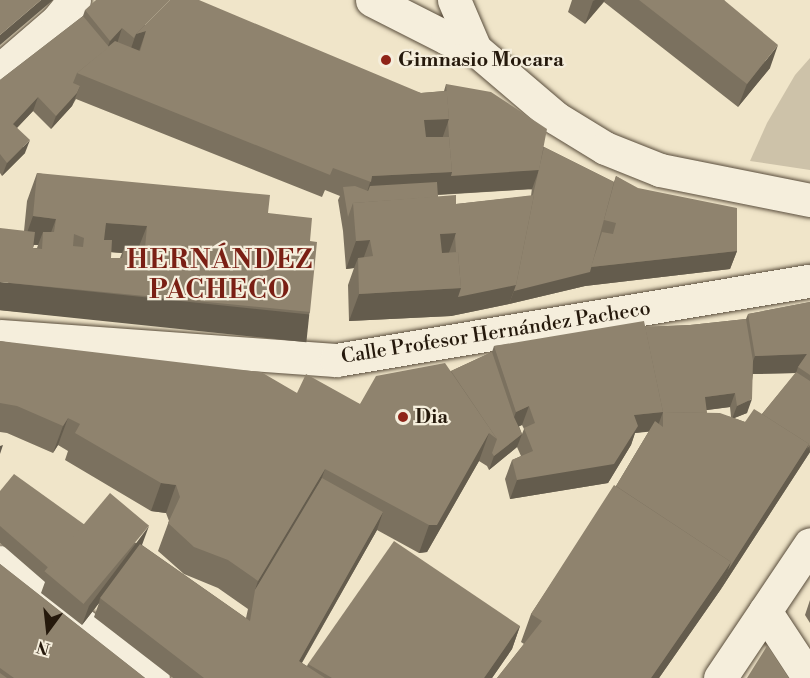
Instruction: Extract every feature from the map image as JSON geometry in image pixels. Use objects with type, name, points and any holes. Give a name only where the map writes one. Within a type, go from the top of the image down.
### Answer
[{"type":"main road","points":[[0,70],[57,21],[74,0]]},
{"type":"main road","points":[[372,0],[447,38],[475,49],[556,118],[605,148],[660,170],[810,200]]},
{"type":"main road","points":[[454,0],[475,49]]},
{"type":"main road","name":"Calle Profesor Hernández Pacheco","points":[[0,336],[336,360],[810,281]]},
{"type":"main road","points":[[720,678],[810,544]]},
{"type":"main road","points":[[0,562],[153,678]]},
{"type":"main road","points":[[765,611],[809,678]]},
{"type":"shaded area","points":[[810,58],[810,170],[750,161],[767,123],[795,75]]},
{"type":"building","points":[[0,0],[41,0],[0,35]]},
{"type":"building","points":[[96,0],[170,0],[134,38],[122,28],[110,41],[85,10]]},
{"type":"building","points":[[170,0],[199,0],[421,93],[447,91],[449,119],[424,120],[426,137],[449,137],[452,172],[372,176],[371,182],[333,168],[330,175],[77,73],[115,41],[140,51],[146,31],[136,34]]},
{"type":"building","points":[[639,0],[724,0],[778,45],[747,84]]},
{"type":"building","points":[[83,16],[109,47],[77,73],[73,83],[80,86],[77,93],[56,116],[38,97],[13,124],[30,140],[7,163],[0,154],[0,80]]},
{"type":"building","points":[[446,84],[491,92],[547,129],[539,170],[451,176]]},
{"type":"building","points":[[544,147],[614,182],[590,272],[514,291],[533,195]]},
{"type":"building","points":[[37,173],[270,195],[268,213],[312,218],[310,241],[317,242],[310,312],[0,282],[0,228],[35,232],[33,248],[42,249],[43,232],[54,232],[56,219],[33,216]],"holes":[[[106,223],[147,226],[145,248],[125,246],[122,258],[111,258],[112,240],[104,240]],[[74,234],[84,238],[83,247],[73,246]]]},
{"type":"building","points":[[616,176],[638,188],[737,208],[737,251],[591,267],[602,232],[613,234],[616,223],[604,220]]},
{"type":"building","points":[[437,182],[438,197],[353,203],[348,217],[343,187],[355,186],[368,191],[370,186]]},
{"type":"building","points":[[456,195],[456,233],[440,234],[442,253],[458,252],[461,288],[359,294],[358,258],[373,256],[370,240],[356,241],[353,203]]},
{"type":"building","points":[[534,195],[516,285],[458,297],[461,288],[455,236],[456,204]]},
{"type":"building","points":[[810,302],[810,375],[798,367],[807,354],[755,356],[748,314]]},
{"type":"building","points":[[746,319],[753,361],[752,399],[737,406],[735,393],[705,397],[707,413],[663,412],[645,327]]},
{"type":"building","points":[[644,321],[663,412],[634,415],[638,426],[614,464],[517,480],[512,460],[533,451],[524,428],[535,423],[529,406],[516,412],[494,346]]},
{"type":"building","points":[[0,341],[261,372],[297,393],[306,374],[360,404],[376,376],[445,363],[497,439],[489,433],[437,525],[429,525],[325,469],[258,581],[228,560],[194,547],[168,523],[180,497],[176,485],[161,483],[75,433],[80,424],[68,418],[63,426],[17,406],[0,403]]},
{"type":"building","points":[[492,352],[522,434],[494,456],[492,453],[497,439],[451,371]]},
{"type":"building","points":[[796,372],[810,381],[810,445],[807,449],[809,444],[762,414]]},
{"type":"building","points":[[754,409],[809,444],[728,570],[731,562],[616,486],[655,421],[663,427],[663,412],[720,413],[745,422]]},
{"type":"building","points":[[14,474],[85,525],[51,570],[0,526],[0,491]]},
{"type":"building","points":[[322,478],[383,512],[299,661],[325,678],[204,678],[100,598],[140,544],[250,621],[255,590]]},
{"type":"building","points":[[614,485],[731,562],[651,678],[497,678],[542,621],[531,614]]},
{"type":"building","points":[[110,493],[149,526],[84,604],[44,571]]},
{"type":"building","points":[[394,541],[520,626],[484,678],[332,678],[308,664]]},
{"type":"building","points":[[0,564],[145,678],[14,678],[0,668]]},
{"type":"building","points":[[767,646],[788,678],[747,678]]},
{"type":"place","name":"Gimnasio Mocara","points":[[386,60]]},
{"type":"place","name":"Dia","points":[[403,417]]},
{"type":"district","name":"HERNÁNDEZ PACHECO","points":[[220,276]]}]
